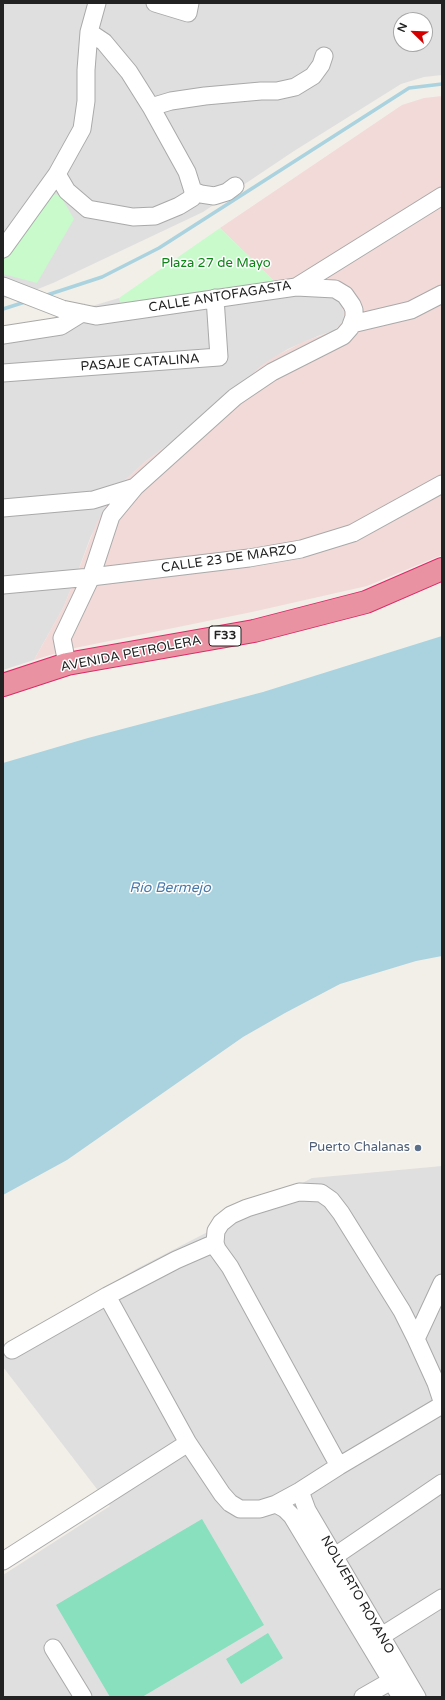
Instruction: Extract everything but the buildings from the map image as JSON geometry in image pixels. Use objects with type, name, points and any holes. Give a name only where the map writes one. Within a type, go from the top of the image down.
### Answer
[{"type":"highway","name":"AVENIDA PETROLERA","points":[[3,685],[67,664],[254,631],[366,602],[442,569]]},
{"type":"street","points":[[3,249],[57,174],[82,129],[86,101],[86,70],[89,32],[97,3]]},
{"type":"street","points":[[155,3],[188,13],[190,3]]},
{"type":"street","points":[[57,174],[67,191],[88,209],[133,217],[155,216],[179,206],[192,198],[193,191],[187,172],[151,107],[129,72],[104,42],[89,32]]},
{"type":"street","points":[[151,107],[171,101],[205,96],[277,91],[295,87],[313,76],[321,65],[324,56]]},
{"type":"street","points":[[193,191],[214,196],[227,192],[234,186]]},
{"type":"street","name":"CALLE ANTOFAGASTA","points":[[6,287],[62,309],[96,316],[296,287],[442,196]]},
{"type":"street","points":[[67,664],[62,638],[91,577],[111,516],[135,487],[235,397],[272,372],[342,336],[352,324],[354,310],[346,295],[341,291],[335,289],[296,287]]},
{"type":"street","points":[[352,324],[411,310],[442,294]]},
{"type":"street","name":"PASAJE CATALINA","points":[[3,373],[219,357],[215,298]]},
{"type":"street","points":[[3,335],[61,326],[82,313]]},
{"type":"street","name":"CALLE 23 DE MARZO","points":[[3,585],[91,577],[249,558],[301,549],[353,533],[442,484]]},
{"type":"street","points":[[3,508],[93,500],[135,487]]},
{"type":"street","points":[[339,1466],[230,1266],[217,1249],[215,1243],[216,1231],[221,1223],[231,1216],[287,1195],[304,1192],[321,1193],[331,1200],[341,1213],[402,1311],[436,1383],[442,1401]]},
{"type":"street","points":[[12,1350],[107,1296],[176,1260],[215,1243]]},
{"type":"street","points":[[416,1339],[442,1283]]},
{"type":"street","points":[[107,1296],[188,1443],[230,1503],[240,1509],[249,1510],[276,1504],[442,1405]]},
{"type":"street","points":[[3,1561],[188,1443]]},
{"type":"street","points":[[335,1556],[442,1483]]},
{"type":"street","name":"NOLVERTO ROYANO","points":[[300,1491],[307,1510],[335,1556],[375,1640],[391,1681],[401,1697]]},
{"type":"street","name":"NOLVERTO ROYANO","points":[[276,1504],[285,1509],[292,1516],[375,1640],[417,1697]]},
{"type":"street","points":[[375,1640],[442,1598]]},
{"type":"street","points":[[53,1648],[83,1697]]},
{"type":"street","points":[[363,1697],[391,1681]]},
{"type":"shaded area","points":[[3,3],[442,3],[442,75],[424,77],[401,84],[294,151],[203,212],[33,291],[3,299]]},
{"type":"shaded area","points":[[442,96],[442,555],[367,586],[252,612],[70,649],[34,660],[63,608],[97,522],[113,495],[123,482],[146,461],[237,390],[261,366],[274,357],[303,342],[337,329],[343,321],[342,306],[335,298],[276,283],[220,228],[402,105],[424,98]]},
{"type":"shaded area","points":[[276,283],[335,298],[342,306],[343,321],[333,331],[288,349],[261,366],[237,390],[146,461],[123,482],[91,536],[63,608],[34,660],[3,670],[3,326],[41,321],[119,298],[122,306]]},
{"type":"shaded area","points":[[442,1166],[442,1697],[3,1697],[3,1575],[110,1506],[3,1367],[3,1348],[138,1268],[312,1178]]},
{"type":"green space","points":[[51,194],[60,195],[74,219],[37,283],[3,274],[3,259]]},
{"type":"green space","name":"Plaza 27 de Mayo","points":[[220,228],[276,283],[122,306],[119,298]]},
{"type":"green space","points":[[202,1519],[264,1625],[142,1697],[110,1697],[56,1605]]},
{"type":"green space","points":[[268,1633],[283,1658],[241,1684],[226,1659]]},
{"type":"water","name":"Río Bermejo","points":[[442,636],[442,956],[416,961],[340,984],[285,1013],[243,1037],[67,1160],[3,1195],[3,763],[88,738],[263,692]]},
{"type":"waterway","points":[[44,296],[102,277],[159,248],[409,88],[442,84]]},
{"type":"waterway","points":[[3,309],[25,302]]},
{"type":"place","name":"Puerto Chalanas","points":[[418,1148]]}]
